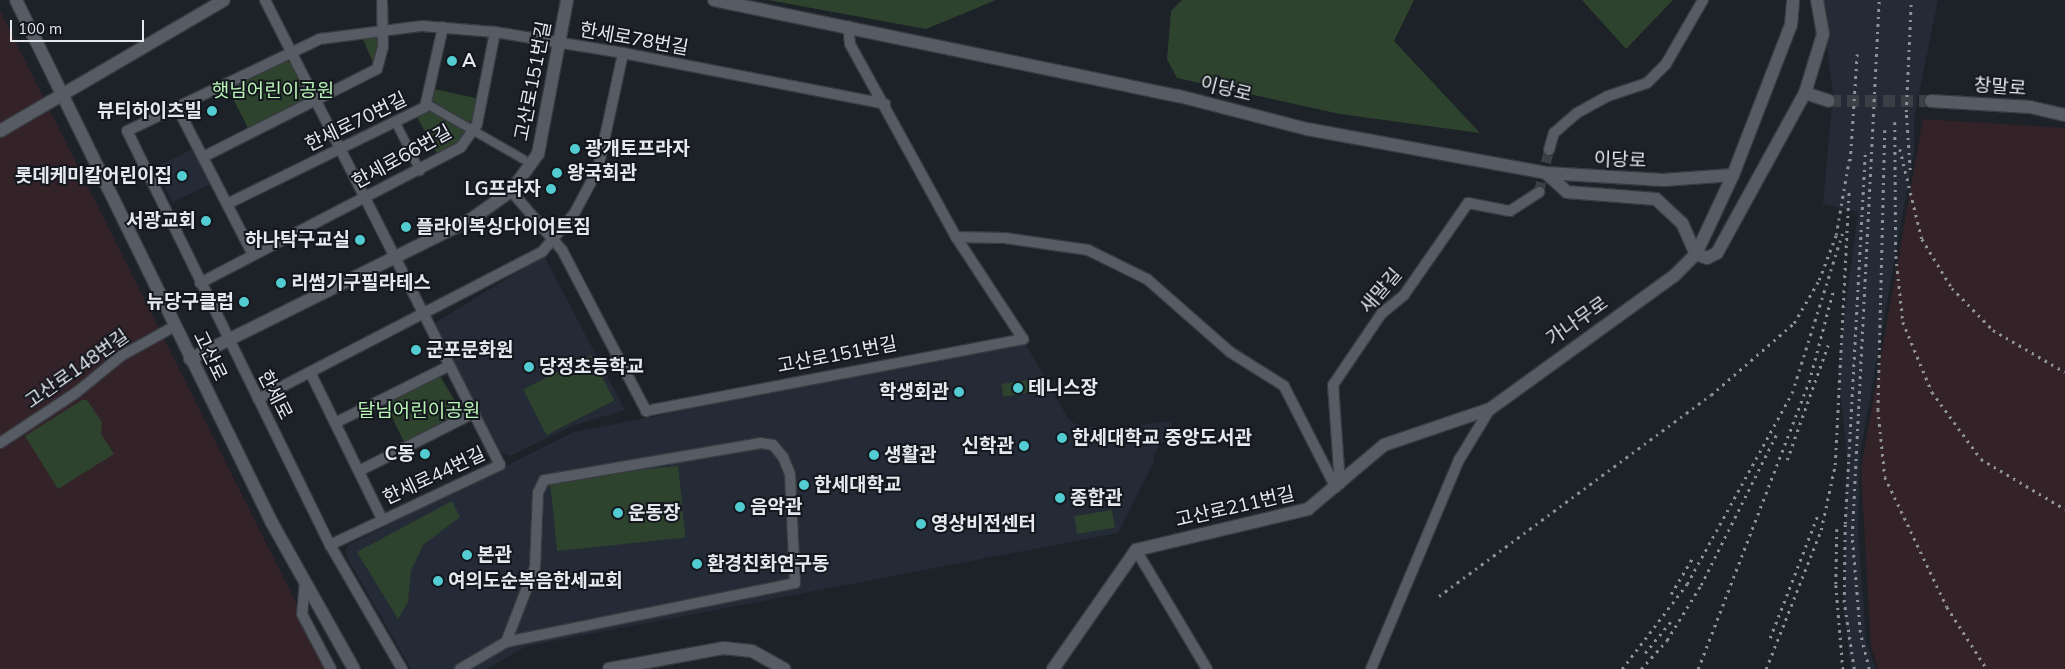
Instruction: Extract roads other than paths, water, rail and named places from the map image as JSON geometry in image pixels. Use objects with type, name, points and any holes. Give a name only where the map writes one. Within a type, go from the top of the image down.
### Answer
[{"type":"street","name":"고산로","points":[[16,0],[190,359],[305,581],[354,669]]},
{"type":"street","points":[[0,131],[62,92],[224,0]]},
{"type":"street","name":"한세로44번길","points":[[265,0],[500,465],[330,545]]},
{"type":"street","points":[[203,157],[377,70],[383,57],[384,28],[382,0]]},
{"type":"street","name":"고산로151번길","points":[[190,359],[470,220],[511,190],[538,154],[561,44],[567,0]]},
{"type":"street","name":"이당로","points":[[714,0],[848,26],[1179,96],[1307,129],[1546,173],[1643,180],[1732,175]]},
{"type":"street","points":[[1549,150],[1554,134],[1577,113],[1608,96],[1647,83],[1666,64],[1703,0]]},
{"type":"street","name":"가나무로","points":[[1371,669],[1459,460],[1490,409],[1675,275],[1696,254],[1732,175],[1791,25],[1793,0]]},
{"type":"street","points":[[1546,173],[1567,192],[1656,199],[1682,224],[1696,254],[1707,258],[1717,253],[1805,93],[1823,34],[1817,0]]},
{"type":"street","name":"고산로151번길","points":[[511,190],[555,240],[646,411],[1023,339],[956,238],[885,104],[850,44],[848,26]]},
{"type":"street","name":"한세로78번길","points":[[127,131],[291,51],[330,36],[384,28],[443,27],[496,32],[623,53],[885,104]]},
{"type":"street","name":"한세로70번길","points":[[227,204],[396,123],[427,104],[443,27]]},
{"type":"street","name":"한세로66번길","points":[[200,283],[462,148],[474,130],[496,32]]},
{"type":"street","points":[[258,399],[527,262],[555,240],[574,214],[598,169],[623,53]]},
{"type":"street","points":[[1805,93],[1829,101]]},
{"type":"street","name":"창말로","points":[[1931,101],[2030,107],[2065,115]]},
{"type":"street","points":[[427,104],[523,159]]},
{"type":"street","points":[[177,107],[253,255]]},
{"type":"street","points":[[396,123],[420,171]]},
{"type":"street","name":"한세로","points":[[127,131],[330,545],[402,669]]},
{"type":"street","name":"새말길","points":[[1338,486],[1333,385],[1382,313],[1404,295],[1468,203],[1510,211],[1539,192]]},
{"type":"street","points":[[956,238],[1006,238],[1088,250],[1147,279],[1230,352],[1284,386],[1338,486]]},
{"type":"street","name":"고산로148번길","points":[[0,443],[77,392],[121,356],[175,326]]},
{"type":"street","points":[[335,423],[449,366]]},
{"type":"street","points":[[310,372],[382,519]]},
{"type":"street","name":"고산로211번길","points":[[1136,550],[1287,517],[1308,510],[1384,445],[1490,409]]},
{"type":"street","name":"한세로44번길","points":[[359,471],[474,413]]},
{"type":"street","points":[[460,669],[506,642],[795,582],[790,474],[783,457],[773,444],[761,443],[544,480],[538,493],[536,562],[506,642]]},
{"type":"street","points":[[1053,669],[1136,550],[1207,669]]},
{"type":"street","points":[[305,581],[302,614],[331,669]]},
{"type":"street","points":[[609,669],[666,663],[723,648],[752,651],[778,667]]},
{"type":"tunnel","points":[[1829,101],[1931,101]]},
{"type":"tunnel","points":[[1539,192],[1549,150]]},
{"type":"railway","points":[[1869,669],[1860,632],[1852,536],[1879,0]]},
{"type":"railway","points":[[1910,170],[1906,112],[1911,0]]},
{"type":"railway","points":[[1850,161],[1857,54]]},
{"type":"railway","points":[[1895,122],[1896,256],[1903,322],[1932,392],[1981,459],[2065,509]]},
{"type":"railway","points":[[1885,130],[1878,409],[1885,477],[1947,607],[1987,669]]},
{"type":"railway","points":[[1900,149],[1922,239],[1952,288],[1993,330],[2065,372]]},
{"type":"railway","points":[[1439,596],[1711,395],[1794,323],[1819,280],[1836,235],[1850,154]]},
{"type":"railway","points":[[1854,669],[1844,602],[1845,524],[1865,155]]},
{"type":"railway","points":[[1766,669],[1821,530],[1835,465],[1849,189]]},
{"type":"railway","points":[[1622,669],[1687,584],[1792,393],[1842,234]]},
{"type":"railway","points":[[1698,669],[1809,382],[1833,291]]},
{"type":"railway","points":[[1787,460],[1828,345]]},
{"type":"railway","points":[[1641,669],[1667,640],[1701,585],[1776,435]]},
{"type":"railway","points":[[1770,638],[1818,514]]},
{"type":"railway","points":[[1837,529],[1836,585],[1843,669]]},
{"type":"railway","points":[[1671,594],[1693,557]]},
{"type":"railway","points":[[1645,653],[1672,620]]},
{"type":"place","name":"A","points":[[452,61]]},
{"type":"place","name":"뷰티하이츠빌","points":[[212,111]]},
{"type":"place","name":"광개토프라자","points":[[575,149]]},
{"type":"place","name":"왕국회관","points":[[557,173]]},
{"type":"place","name":"롯데케미칼어린이집","points":[[182,176]]},
{"type":"place","name":"LG프라자","points":[[551,189]]},
{"type":"place","name":"서광교회","points":[[206,221]]},
{"type":"place","name":"플라이복싱다이어트짐","points":[[406,227]]},
{"type":"place","name":"하나탁구교실","points":[[360,240]]},
{"type":"place","name":"리썸기구필라테스","points":[[281,283]]},
{"type":"place","name":"뉴당구클럽","points":[[244,302]]},
{"type":"place","name":"군포문화원","points":[[416,350]]},
{"type":"place","name":"당정초등학교","points":[[529,367]]},
{"type":"place","name":"테니스장","points":[[1018,388]]},
{"type":"place","name":"학생회관","points":[[959,392]]},
{"type":"place","name":"한세대학교 중앙도서관","points":[[1062,438]]},
{"type":"place","name":"신학관","points":[[1024,446]]},
{"type":"place","name":"C동","points":[[425,454]]},
{"type":"place","name":"생활관","points":[[874,455]]},
{"type":"place","name":"한세대학교","points":[[804,485]]},
{"type":"place","name":"종합관","points":[[1060,498]]},
{"type":"place","name":"음악관","points":[[740,507]]},
{"type":"place","name":"운동장","points":[[618,513]]},
{"type":"place","name":"영상비전센터","points":[[921,524]]},
{"type":"place","name":"본관","points":[[467,555]]},
{"type":"place","name":"환경친화연구동","points":[[697,564]]},
{"type":"place","name":"여의도순복음한세교회","points":[[438,581]]},
{"type":"park label","name":"햇님어린이공원","points":[[273,91]]},
{"type":"park label","name":"달님어린이공원","points":[[419,411]]}]
